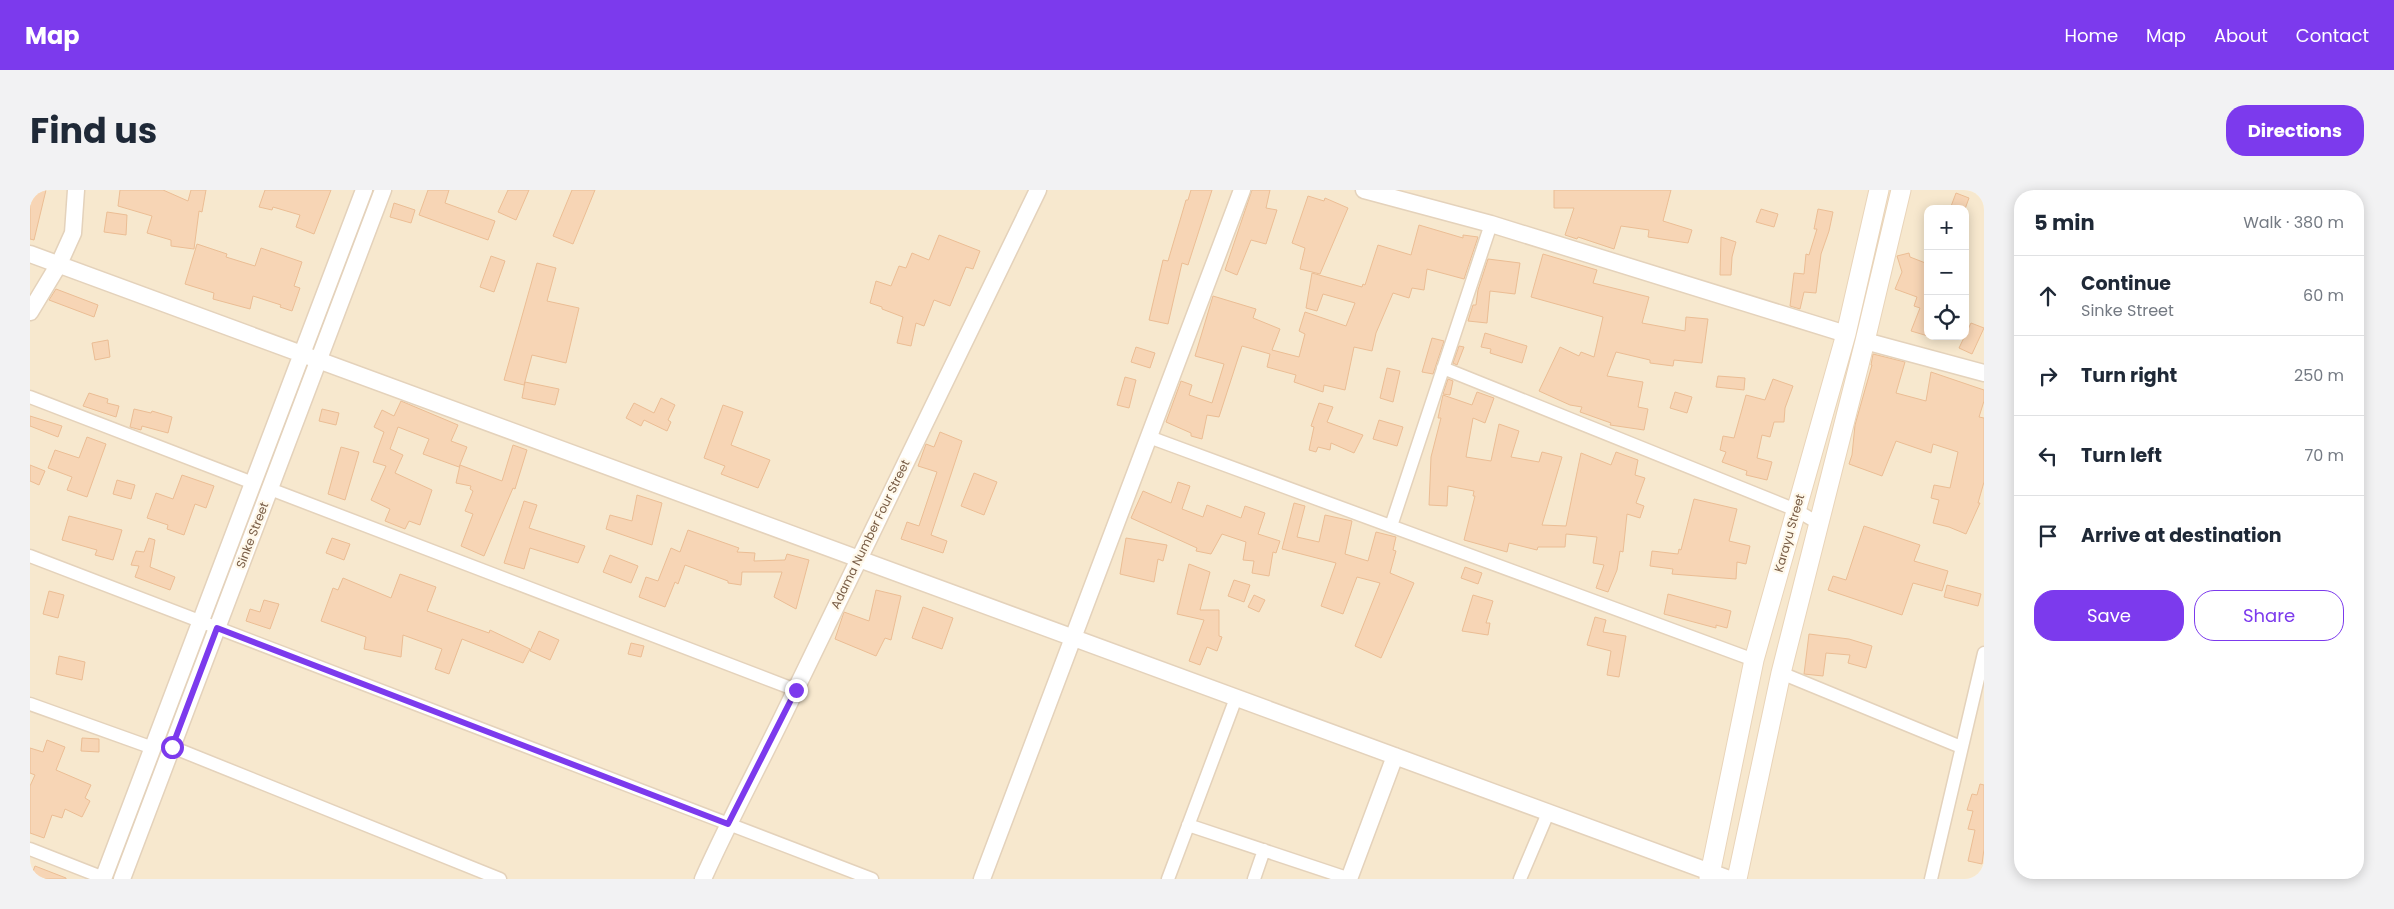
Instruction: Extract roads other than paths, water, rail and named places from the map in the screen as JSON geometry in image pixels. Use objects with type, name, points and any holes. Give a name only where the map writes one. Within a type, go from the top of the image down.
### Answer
[{"type":"main road","name":"Karayu Street","points":[[1710,876],[1754,660],[1846,334],[1879,190]]},
{"type":"main road","name":"Karayu Street","points":[[1737,879],[1781,673],[1865,341],[1900,190]]},
{"type":"street","points":[[30,312],[58,264],[72,233],[76,190]]},
{"type":"street","name":"Sinke Street","points":[[104,878],[364,190]]},
{"type":"street","name":"Sinke Street","points":[[122,879],[383,190]]},
{"type":"street","name":"Adama Number Four Street","points":[[703,879],[728,824],[796,690],[858,558],[1038,190]]},
{"type":"street","points":[[982,879],[1242,190]]},
{"type":"street","points":[[1364,190],[1381,192],[1491,224],[1846,334]]},
{"type":"street","points":[[1391,526],[1491,224]]},
{"type":"street","points":[[30,254],[1548,812],[1710,876],[1729,879]]},
{"type":"street","points":[[1865,341],[1984,373]]},
{"type":"street","points":[[1443,368],[1796,510],[1818,523]]},
{"type":"street","points":[[30,397],[253,483]]},
{"type":"street","points":[[1149,437],[1754,660]]},
{"type":"street","points":[[270,489],[796,690]]},
{"type":"street","points":[[30,556],[872,879]]},
{"type":"street","points":[[1931,879],[1984,654]]},
{"type":"street","points":[[1781,673],[1961,747]]},
{"type":"street","points":[[1168,879],[1236,698]]},
{"type":"street","points":[[30,704],[153,748]]},
{"type":"street","points":[[172,747],[500,879]]},
{"type":"street","points":[[1188,825],[1349,879],[1395,756]]},
{"type":"street","points":[[1520,879],[1548,812]]},
{"type":"street","points":[[30,849],[104,878]]},
{"type":"street","points":[[1254,879],[1264,850]]}]
